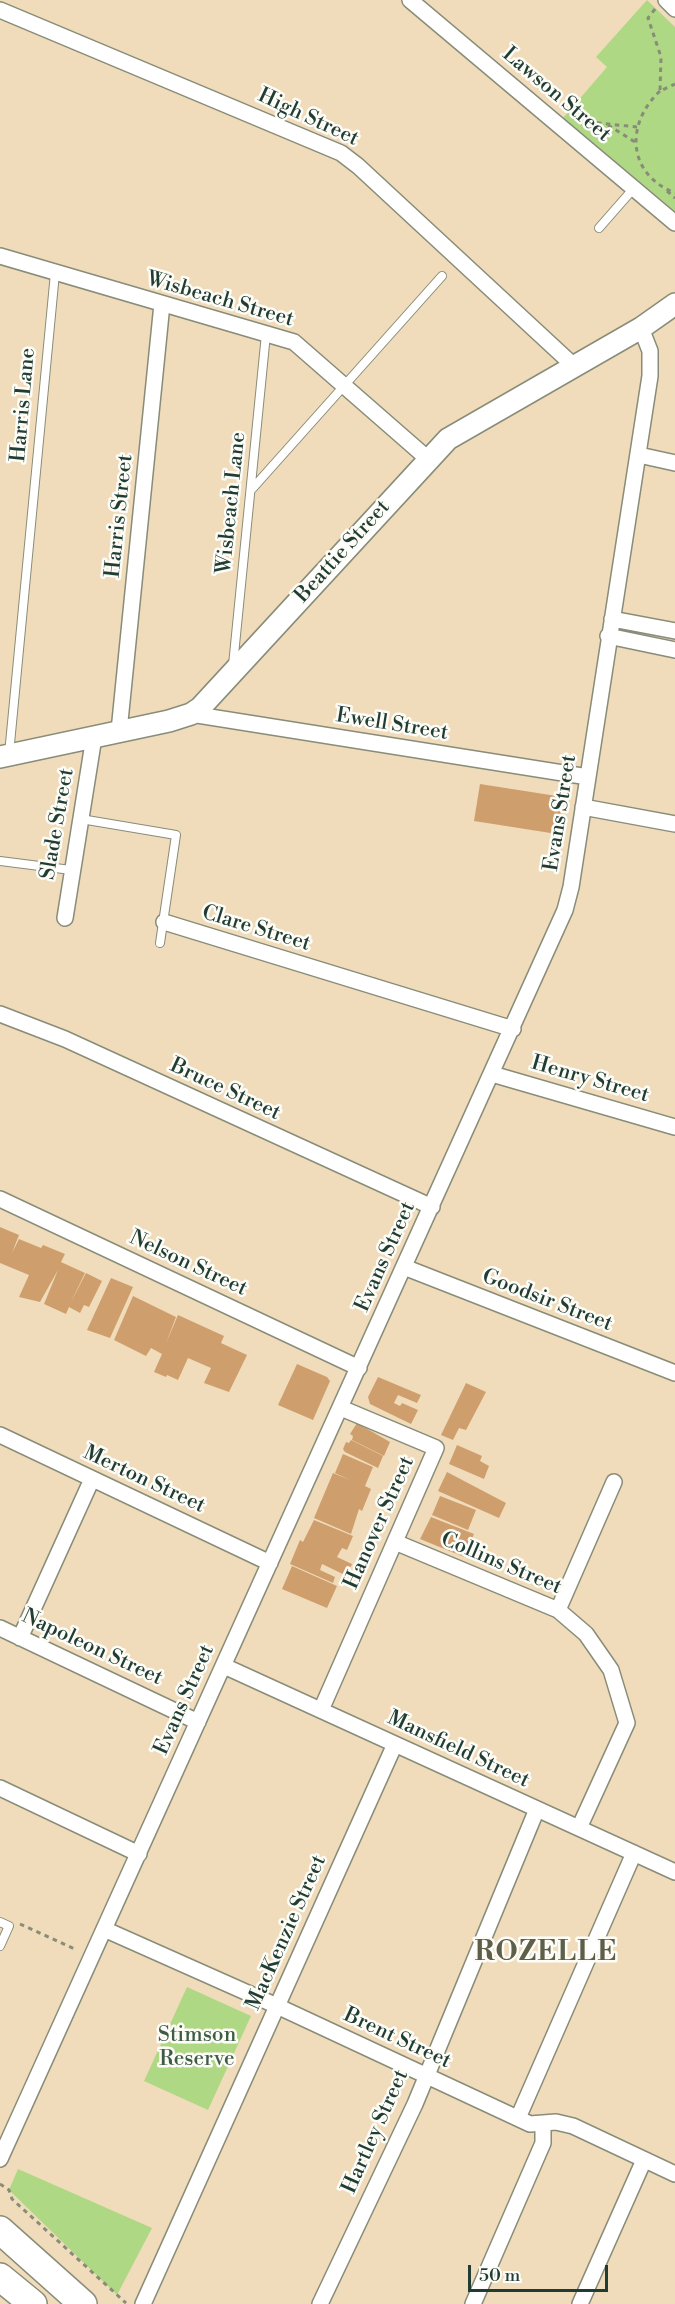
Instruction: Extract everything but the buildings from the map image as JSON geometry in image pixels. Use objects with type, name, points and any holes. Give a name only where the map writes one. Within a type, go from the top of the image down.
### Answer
[{"type":"highway","points":[[0,2230],[83,2304]]},
{"type":"highway","points":[[0,2277],[33,2304]]},
{"type":"street","name":"Lawson Street","points":[[410,0],[675,223]]},
{"type":"street","points":[[664,0],[675,9]]},
{"type":"street","name":"High Street","points":[[0,10],[341,153],[358,166],[574,366]]},
{"type":"street","name":"Wisbeach Street","points":[[0,256],[294,342],[428,459]]},
{"type":"street","name":"Harris Street","points":[[119,731],[162,304]]},
{"type":"street","name":"Beattie Street","points":[[191,714],[231,675],[428,459],[460,432],[641,328],[675,304]]},
{"type":"street","name":"Evans Street","points":[[0,2159],[565,910],[639,455],[651,366],[650,351],[641,328]]},
{"type":"street","points":[[639,455],[675,463]]},
{"type":"street","points":[[612,619],[675,631]]},
{"type":"street","points":[[608,636],[675,650]]},
{"type":"street","points":[[5,756],[191,714]]},
{"type":"street","name":"Ewell Street","points":[[191,714],[588,777]]},
{"type":"street","name":"Slade Street","points":[[65,918],[94,737]]},
{"type":"street","points":[[583,807],[675,824]]},
{"type":"street","name":"Clare Street","points":[[164,922],[513,1029]]},
{"type":"street","name":"Bruce Street","points":[[0,1014],[65,1039],[432,1207]]},
{"type":"street","name":"Henry Street","points":[[492,1074],[675,1127]]},
{"type":"street","name":"Nelson Street","points":[[0,1199],[359,1368]]},
{"type":"street","name":"Goodsir Street","points":[[404,1267],[675,1373]]},
{"type":"street","name":"Hanover Street","points":[[321,1710],[436,1448],[341,1407]]},
{"type":"street","name":"Merton Street","points":[[0,1435],[270,1563]]},
{"type":"street","points":[[20,1638],[92,1479]]},
{"type":"street","points":[[558,1610],[614,1482]]},
{"type":"street","name":"Collins Street","points":[[395,1542],[558,1610],[586,1634],[611,1670],[627,1723],[579,1828]]},
{"type":"street","name":"Napoleon Street","points":[[0,1628],[198,1722]]},
{"type":"street","name":"Mansfield Street","points":[[224,1666],[675,1872]]},
{"type":"street","name":"MacKenzie Street","points":[[142,2304],[395,1744]]},
{"type":"street","points":[[0,1788],[139,1854]]},
{"type":"street","name":"Hartley Street","points":[[320,2304],[414,2104],[537,1809]]},
{"type":"street","points":[[518,2118],[634,1853]]},
{"type":"street","name":"Brent Street","points":[[104,1929],[278,2006],[530,2124],[556,2122],[573,2126],[675,2174]]},
{"type":"street","points":[[473,2304],[543,2143],[543,2124]]},
{"type":"street","points":[[580,2304],[644,2160]]},
{"type":"lane","points":[[599,228],[634,188]]},
{"type":"lane","name":"Harris Lane","points":[[5,756],[55,273]]},
{"type":"lane","points":[[252,489],[442,276]]},
{"type":"lane","name":"Wisbeach Lane","points":[[231,675],[252,489],[266,334]]},
{"type":"lane","points":[[81,819],[176,835],[160,943]]},
{"type":"lane","points":[[0,861],[71,870]]},
{"type":"lane","points":[[0,1922],[9,1926],[0,1946]]},
{"type":"path","points":[[660,91],[661,57],[648,18],[664,0]]},
{"type":"path","points":[[675,84],[660,91],[641,113],[635,142],[643,168],[675,198]]},
{"type":"path","points":[[557,124],[569,120],[637,127]]},
{"type":"path","points":[[607,124],[635,142]]},
{"type":"path","points":[[664,189],[675,193]]},
{"type":"path","points":[[9,1926],[13,1920],[92,1957]]},
{"type":"path","points":[[0,2184],[9,2190],[12,2199],[127,2304]]},
{"type":"green space","points":[[647,0],[675,27],[675,211],[563,118],[607,67],[596,57]]},
{"type":"green space","name":"Stimson Reserve","points":[[187,1987],[251,2016],[208,2110],[144,2081]]},
{"type":"green space","points":[[18,2169],[152,2228],[117,2295],[9,2190]]},
{"type":"district","name":"ROZELLE","points":[[546,1954]]}]
